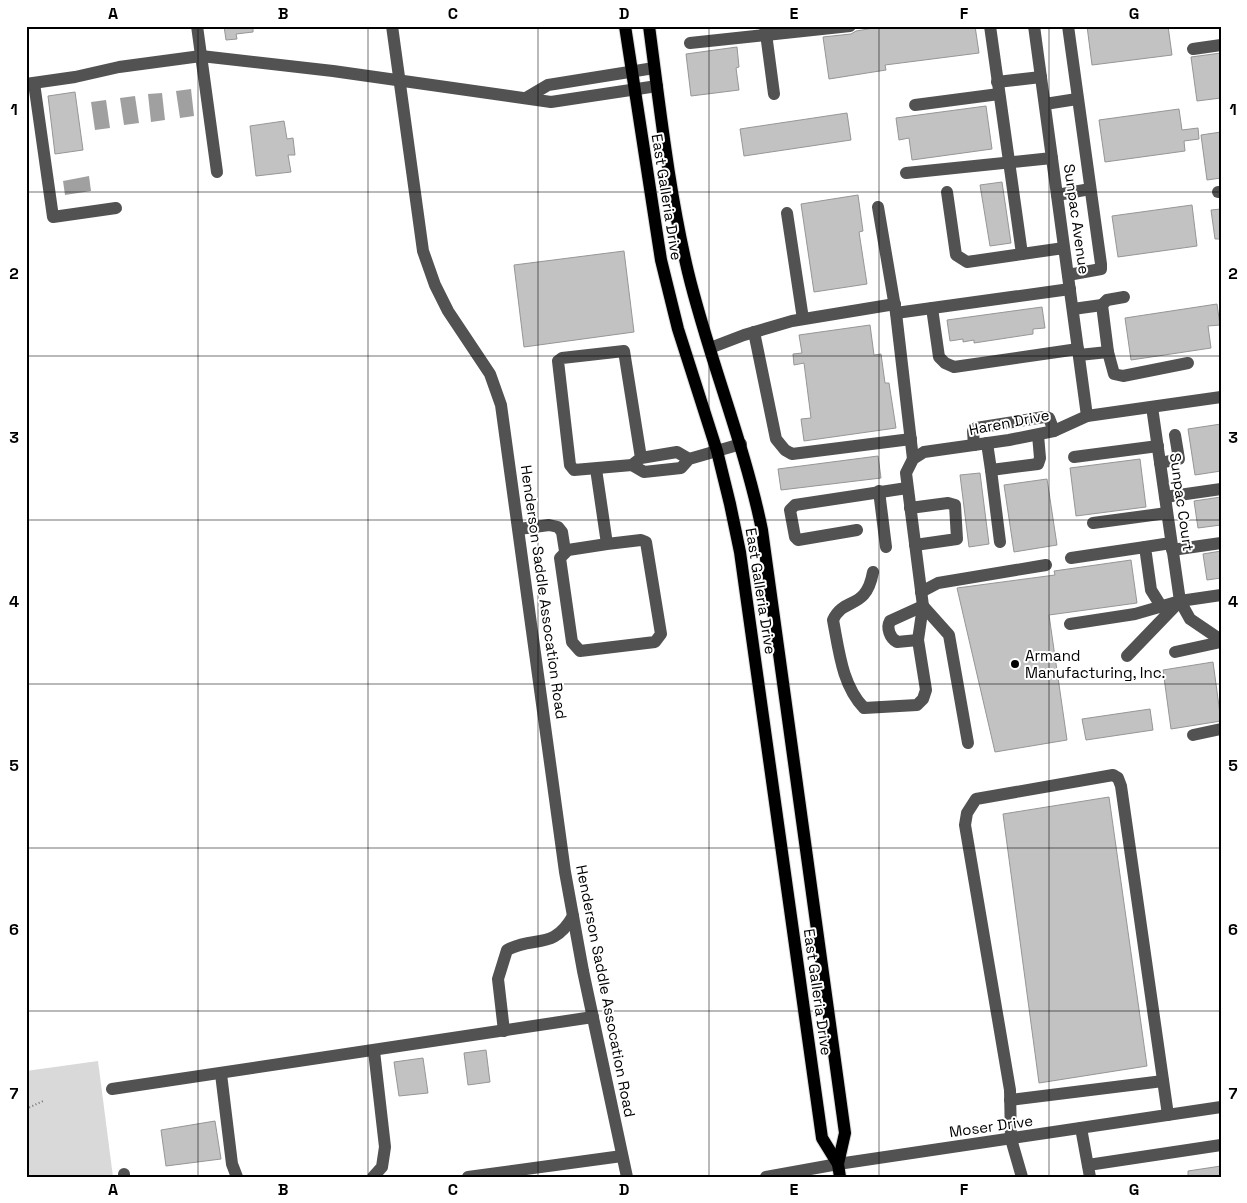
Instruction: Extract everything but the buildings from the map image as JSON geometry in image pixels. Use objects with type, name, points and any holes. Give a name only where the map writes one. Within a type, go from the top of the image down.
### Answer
[{"type":"main road","name":"East Galleria Drive","points":[[625,26],[655,234],[668,294],[717,451],[730,504],[747,601],[822,1138],[838,1164]]},
{"type":"main road","name":"East Galleria Drive","points":[[648,26],[680,233],[710,348],[741,444],[762,530],[845,1133],[838,1164],[840,1177]]},
{"type":"street","points":[[197,26],[217,172]]},
{"type":"street","name":"Henderson Saddle Assocation Road","points":[[392,26],[423,251],[435,285],[448,311],[490,374],[501,405],[573,916],[627,1177]]},
{"type":"street","points":[[690,43],[765,30],[850,26]]},
{"type":"street","points":[[990,26],[1022,254]]},
{"type":"street","name":"Sunpac Avenue","points":[[1034,26],[1087,416]]},
{"type":"street","points":[[1068,26],[1101,269],[1068,275]]},
{"type":"street","points":[[765,30],[774,94]]},
{"type":"street","points":[[1193,49],[1221,45]]},
{"type":"street","points":[[116,208],[53,217],[30,83],[75,77],[119,67],[201,56],[399,80],[551,102],[657,86]]},
{"type":"street","points":[[526,98],[548,85],[654,68]]},
{"type":"street","points":[[915,105],[1041,77]]},
{"type":"street","points":[[1045,104],[1077,99]]},
{"type":"street","points":[[906,173],[1052,158]]},
{"type":"street","points":[[1057,195],[1090,189]]},
{"type":"street","points":[[947,192],[956,255],[966,262],[1064,248]]},
{"type":"street","points":[[873,572],[871,584],[865,595],[858,601],[843,607],[836,613],[833,620],[843,670],[853,697],[864,708],[917,705],[923,699],[926,690],[918,640],[923,606],[906,473],[917,456],[911,439],[896,308],[878,207]]},
{"type":"street","points":[[787,213],[803,319]]},
{"type":"street","points":[[710,348],[754,332],[803,319],[896,308],[932,308],[1070,289]]},
{"type":"street","points":[[1072,309],[1102,304],[1107,300],[1124,297]]},
{"type":"street","points":[[1102,304],[1108,352],[1114,374],[1118,376],[1188,363]]},
{"type":"street","points":[[932,308],[939,356],[945,363],[954,367],[1078,352],[1108,352]]},
{"type":"street","points":[[754,332],[776,439],[785,450],[792,454],[911,439]]},
{"type":"street","points":[[636,461],[624,352],[562,358],[558,361],[559,376],[570,465],[574,470],[596,469],[636,461],[677,452],[689,459],[741,444]]},
{"type":"street","name":"Haren Drive","points":[[917,456],[1054,432],[1087,416],[1221,397]]},
{"type":"street","name":"Sunpac Court","points":[[1152,407],[1180,601]]},
{"type":"street","points":[[974,445],[973,431],[976,428],[1044,417],[1049,418],[1054,432]]},
{"type":"street","points":[[991,470],[1038,464],[1040,458],[1038,435]]},
{"type":"street","points":[[1160,463],[1179,459],[1175,435]]},
{"type":"street","points":[[988,443],[1000,542]]},
{"type":"street","points":[[1074,457],[1158,446]]},
{"type":"street","points":[[596,469],[607,544]]},
{"type":"street","points":[[857,530],[798,540],[795,537],[790,510],[795,505],[908,488]]},
{"type":"street","points":[[1165,497],[1221,490]]},
{"type":"street","points":[[879,492],[886,547]]},
{"type":"street","points":[[910,508],[948,503],[955,505],[957,539],[915,545]]},
{"type":"street","points":[[1092,523],[1167,513]]},
{"type":"street","points":[[519,529],[549,525],[558,527],[562,532],[565,552]]},
{"type":"street","points":[[641,540],[646,542],[661,634],[655,642],[580,651],[575,648],[572,642],[560,558],[565,552],[607,544],[641,540]]},
{"type":"street","points":[[1072,558],[1145,546],[1221,543]]},
{"type":"street","points":[[1145,546],[1151,590],[1161,606]]},
{"type":"street","points":[[921,592],[938,583],[1046,566]]},
{"type":"street","points":[[1070,624],[1135,614],[1180,601],[1221,595]]},
{"type":"street","points":[[1180,601],[1190,619],[1221,641]]},
{"type":"street","points":[[1127,656],[1180,601]]},
{"type":"street","points":[[918,640],[896,642],[890,634],[888,624],[890,621],[923,606]]},
{"type":"street","points":[[923,606],[949,635],[968,743]]},
{"type":"street","points":[[1175,652],[1221,641]]},
{"type":"street","points":[[1193,735],[1221,729]]},
{"type":"street","points":[[1022,1177],[1011,1139],[1010,1100],[965,825],[967,812],[976,799],[1113,775],[1118,778],[1121,786],[1168,1115]]},
{"type":"street","points":[[504,1031],[498,979],[506,950],[519,945],[541,942],[560,935],[573,916]]},
{"type":"street","points":[[112,1088],[221,1074],[594,1018]]},
{"type":"street","points":[[373,1177],[382,1167],[385,1147],[374,1050]]},
{"type":"street","points":[[221,1074],[232,1164],[237,1177]]},
{"type":"street","points":[[1010,1100],[1163,1081]]},
{"type":"street","name":"Moser Drive","points":[[766,1177],[838,1164],[1221,1107]]},
{"type":"street","points":[[1081,1128],[1089,1171],[1221,1145]]},
{"type":"street","points":[[468,1177],[622,1156]]},
{"type":"path","points":[[26,1109],[43,1102]]},
{"type":"shaded area","points":[[191,89],[194,116],[180,118],[176,91]]},
{"type":"shaded area","points":[[162,93],[165,120],[151,122],[148,94]]},
{"type":"shaded area","points":[[135,96],[139,123],[124,125],[120,98]]},
{"type":"shaded area","points":[[106,100],[110,128],[95,130],[91,102]]},
{"type":"shaded area","points":[[89,176],[91,191],[65,195],[63,181]]},
{"type":"shaded area","points":[[98,1061],[113,1177],[26,1177],[26,1071]]},
{"type":"place","name":"Armand Manufacturing, Inc.","points":[[1015,664]]}]
